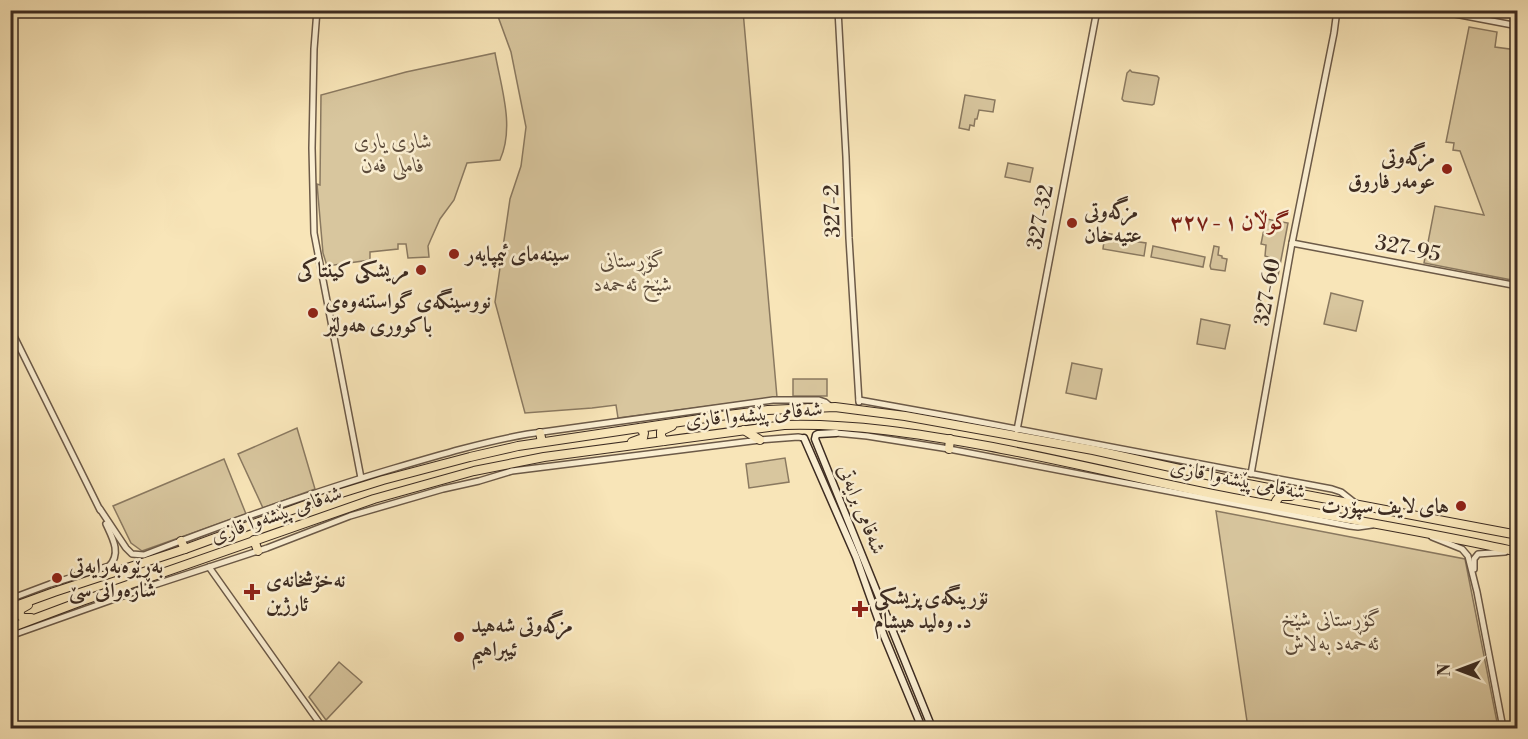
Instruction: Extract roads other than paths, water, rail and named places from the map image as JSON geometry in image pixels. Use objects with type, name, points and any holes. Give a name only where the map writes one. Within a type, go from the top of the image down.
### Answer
[{"type":"highway","points":[[717,407],[720,416]]},
{"type":"highway","name":"شەقامی پێشەوا قازی","points":[[10,608],[184,549],[381,476],[542,442],[720,416],[831,407],[947,423],[1152,459],[1248,484],[1518,535]]},
{"type":"highway","points":[[947,423],[959,418]]},
{"type":"highway","points":[[664,441],[661,431],[687,421]]},
{"type":"highway","name":"شەقامی پێشەوا قازی","points":[[10,628],[52,612],[138,586],[254,540],[374,499],[496,466],[544,457],[784,425],[837,429],[859,427],[950,440],[1023,453],[1151,484],[1221,495],[1516,551]]},
{"type":"highway","points":[[611,448],[643,438],[644,433],[640,428]]},
{"type":"highway","points":[[744,430],[760,440]]},
{"type":"highway","points":[[540,432],[542,442]]},
{"type":"highway","points":[[516,436],[518,446]]},
{"type":"highway","points":[[1058,437],[1064,445]]},
{"type":"highway","points":[[949,449],[950,440]]},
{"type":"highway","points":[[1221,495],[1246,495],[1250,489],[1248,484]]},
{"type":"highway","points":[[1276,506],[1280,496],[1311,496]]},
{"type":"highway","points":[[374,499],[377,508]]},
{"type":"highway","points":[[276,506],[281,514]]},
{"type":"highway","points":[[254,540],[258,551]]},
{"type":"highway","points":[[181,541],[184,549]]},
{"type":"highway","points":[[105,567],[106,576]]},
{"type":"highway","points":[[52,612],[26,619],[19,613],[23,608],[54,592]]},
{"type":"main road","name":"شەقامی برایەتی","points":[[837,429],[816,435],[815,439],[932,729]]},
{"type":"main road","name":"شەقامی برایەتی","points":[[804,438],[856,557],[884,636],[922,729]]},
{"type":"main road","points":[[838,517],[845,512]]},
{"type":"main road","points":[[884,636],[893,632]]},
{"type":"street","points":[[317,10],[313,115],[314,233],[362,478]]},
{"type":"street","name":"327-2","points":[[838,10],[860,410]]},
{"type":"street","name":"327-32","points":[[1017,430],[1096,10]]},
{"type":"street","name":"327-60","points":[[1251,474],[1337,10]]},
{"type":"street","points":[[1434,10],[1518,26]]},
{"type":"street","name":"327-95","points":[[1292,243],[1518,286]]},
{"type":"street","points":[[10,328],[100,509],[115,549],[115,558],[109,566],[50,584],[10,600]]},
{"type":"street","points":[[100,509],[126,548],[132,554],[144,555],[276,506],[362,478],[381,476],[474,445],[540,432],[773,400],[816,400],[825,402],[831,407]]},
{"type":"street","points":[[859,400],[1058,437],[1152,459],[1332,489],[1341,492],[1356,504]]},
{"type":"street","points":[[837,429],[1151,484],[1204,498],[1350,526],[1361,527],[1377,524]]},
{"type":"street","points":[[10,636],[138,586],[258,551],[350,516],[512,471],[760,440],[804,438]]},
{"type":"street","points":[[1423,533],[1464,551],[1469,559],[1503,729]]},
{"type":"street","points":[[1477,592],[1473,561],[1476,555],[1516,551]]},
{"type":"street","points":[[209,567],[323,729]]},
{"type":"place","name":"مزگەوتی عومەر فاروق","points":[[1447,169]]},
{"type":"place","name":"مزگەوتی عتیەخان","points":[[1072,223]]},
{"type":"place","name":"سینەمای ئیمپایەر","points":[[454,254]]},
{"type":"place","name":"مریشکی کینتاکی","points":[[421,270]]},
{"type":"place","name":"نووسینگەی گواستنەوەی باکووری هەولێر","points":[[313,313]]},
{"type":"place","name":"های لایف سپۆرت","points":[[1461,506]]},
{"type":"place","name":"بەڕێوەبەرایەتی شارەوانی سێ","points":[[57,578]]},
{"type":"place","name":"نەخۆشخانەی ئارژین","points":[[252,592]]},
{"type":"place","name":"نۆرینگەی پزیشکی د. وەلید هیشام","points":[[860,609]]},
{"type":"place","name":"مزگەوتی شەهید ئیبراهیم","points":[[459,637]]},
{"type":"district","name":"گوڵان ١ - ٣٢٧","points":[[1230,221]]},
{"type":"park label","name":"شاری یاری فاملی فەن","points":[[393,153]]},
{"type":"park label","name":"گۆڕستانی شێخ ئەحمەد","points":[[633,272]]},
{"type":"park label","name":"گۆڕستانی شێخ ئەحمەد بەلاش","points":[[1332,631]]}]
